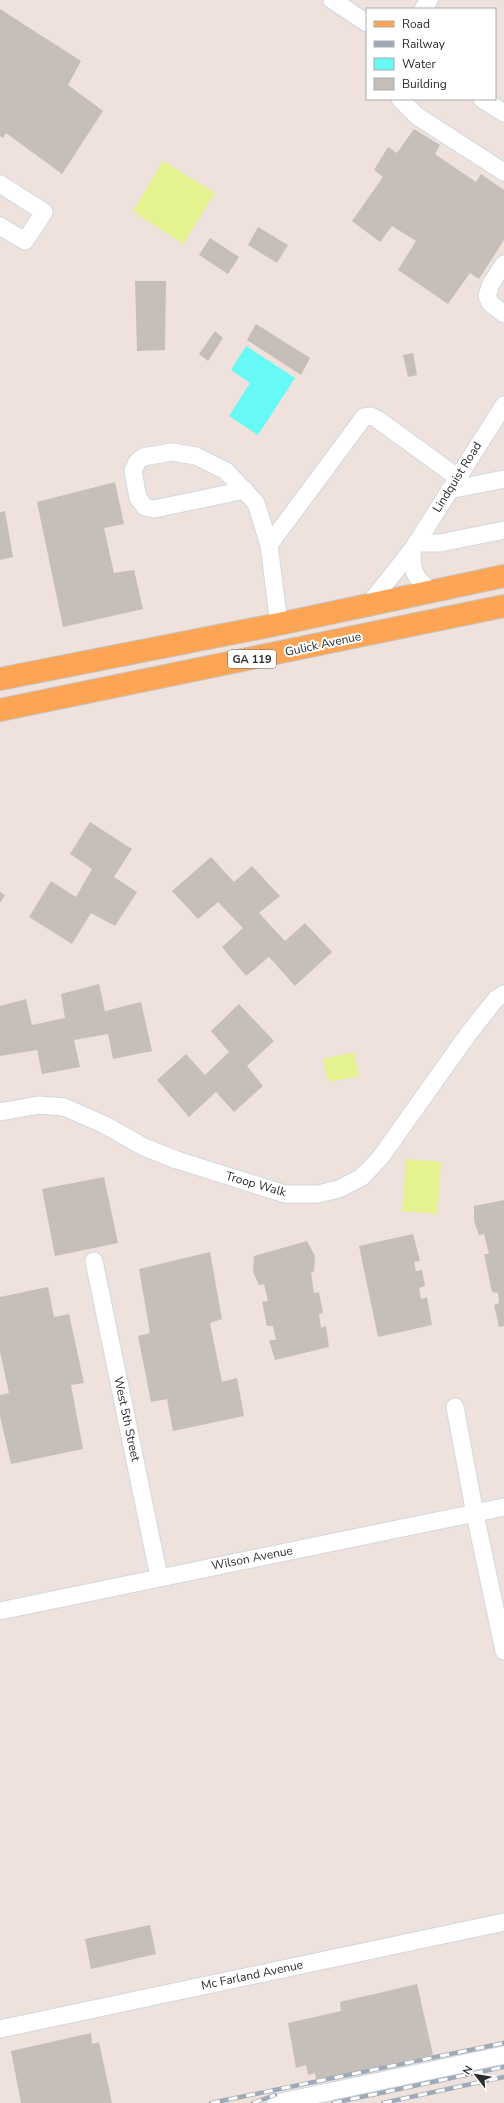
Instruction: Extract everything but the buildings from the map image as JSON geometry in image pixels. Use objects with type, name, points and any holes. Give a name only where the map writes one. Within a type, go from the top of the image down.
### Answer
[{"type":"main road","name":"GA 119","points":[[0,679],[278,624],[504,576]]},
{"type":"main road","name":"Gulick Avenue","points":[[0,710],[504,606]]},
{"type":"street","points":[[332,0],[366,22]]},
{"type":"street","points":[[401,100],[418,116],[504,172]]},
{"type":"street","points":[[483,100],[504,114]]},
{"type":"street","points":[[0,184],[44,212],[25,241],[0,226]]},
{"type":"street","points":[[504,264],[491,284],[487,296],[490,303],[504,314]]},
{"type":"street","name":"Lindquist Road","points":[[369,604],[414,546],[453,484],[502,412]]},
{"type":"street","points":[[269,545],[364,417],[371,416],[377,419],[453,484],[504,479]]},
{"type":"street","points":[[245,490],[154,509],[145,507],[138,498],[133,471],[137,462],[143,457],[172,452],[188,454],[196,456],[226,470],[245,490],[256,503],[269,545],[278,624]]},
{"type":"street","points":[[431,591],[418,580],[412,568],[414,546],[440,543],[504,530]]},
{"type":"street","name":"Troop Walk","points":[[0,1112],[39,1105],[64,1107],[105,1125],[144,1147],[177,1160],[286,1194],[318,1194],[339,1189],[362,1177],[380,1158],[469,1033],[496,999],[504,994]]},
{"type":"street","name":"West 5th Street","points":[[94,1261],[160,1577]]},
{"type":"street","points":[[455,1407],[475,1514],[504,1651]]},
{"type":"street","name":"Wilson Avenue","points":[[0,1611],[504,1507]]},
{"type":"street","name":"Mc Farland Avenue","points":[[0,2029],[504,1922]]},
{"type":"street","points":[[276,2103],[504,2055]]},
{"type":"green space","points":[[163,161],[215,193],[183,244],[133,211]]},
{"type":"green space","points":[[354,1052],[359,1076],[328,1082],[323,1059]]},
{"type":"green space","points":[[406,1159],[441,1162],[437,1214],[402,1211]]},
{"type":"water","points":[[246,346],[295,378],[258,435],[229,416],[250,383],[231,370]]},
{"type":"railway","points":[[211,2103],[504,2043]]},
{"type":"railway","points":[[333,2103],[504,2067]]},
{"type":"railway","points":[[383,2103],[504,2077]]},
{"type":"railway","points":[[253,2103],[275,2095]]}]
